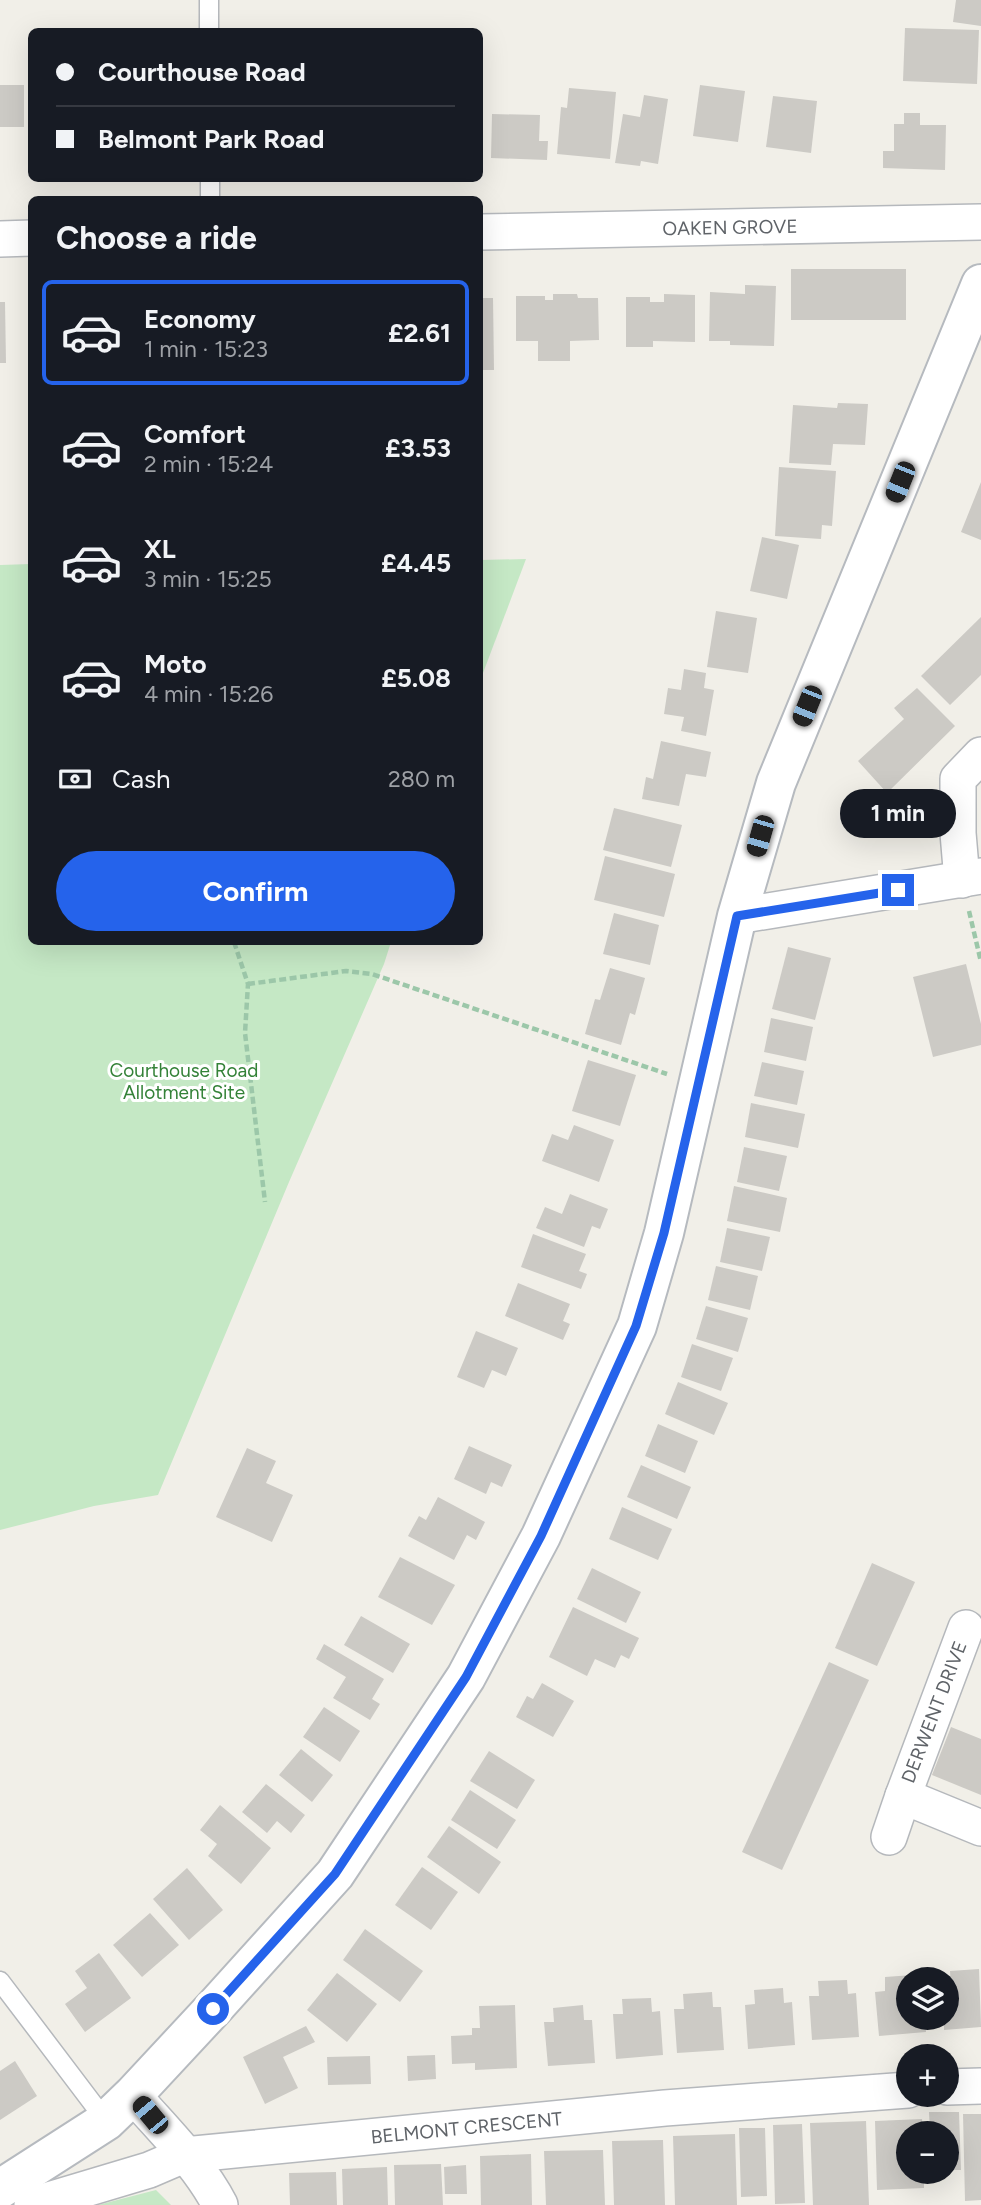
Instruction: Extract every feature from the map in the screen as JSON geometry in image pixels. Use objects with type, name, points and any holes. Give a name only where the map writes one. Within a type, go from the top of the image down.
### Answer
[{"type":"street","name":"OAKEN GROVE","points":[[483,232],[981,222]]},
{"type":"street","points":[[0,239],[28,239]]},
{"type":"street","points":[[0,2189],[120,2108],[335,1874],[466,1677],[541,1536],[636,1326],[664,1233],[737,916],[776,783],[981,284]]},
{"type":"street","points":[[737,916],[971,878],[958,833],[958,779],[981,755]]},
{"type":"street","name":"DERWENT DRIVE","points":[[889,1837],[966,1628]]},
{"type":"street","name":"DERWENT DRIVE","points":[[903,1796],[981,1828]]},
{"type":"street","points":[[959,2087],[981,2086]]},
{"type":"street","name":"BELMONT CRESCENT","points":[[32,2205],[149,2170],[184,2155],[664,2108],[896,2091]]},
{"type":"street","points":[[120,2108],[184,2155],[214,2193],[220,2205]]},
{"type":"lane","points":[[209,0],[209,28]]},
{"type":"lane","points":[[0,1981],[120,2108]]},
{"type":"path","points":[[971,878],[981,962]]},
{"type":"path","points":[[235,945],[248,984],[245,1033],[265,1202]]},
{"type":"path","points":[[248,984],[346,971],[372,974],[698,1084]]},
{"type":"green space","points":[[526,559],[483,673],[483,560]]},
{"type":"green space","name":"Courthouse Road Allotment Site","points":[[28,564],[28,945],[390,945],[158,1495],[94,1506],[0,1530],[0,565]]},
{"type":"green space","points":[[156,2190],[171,2205],[98,2205]]},
{"type":"building","points":[[956,0],[981,0],[981,26],[953,22]]},
{"type":"building","points":[[905,28],[979,30],[977,84],[903,81]]},
{"type":"building","points":[[0,85],[24,85],[24,127],[0,127]]},
{"type":"building","points":[[700,85],[745,91],[738,142],[693,136]]},
{"type":"building","points":[[569,88],[616,92],[610,159],[557,154],[561,107],[567,108]]},
{"type":"building","points":[[644,95],[668,99],[658,164],[641,161],[640,166],[615,163],[623,114],[640,117]]},
{"type":"building","points":[[773,96],[817,101],[811,153],[766,147]]},
{"type":"building","points":[[904,113],[920,113],[920,125],[946,125],[945,170],[883,168],[883,151],[894,151],[894,124],[904,124]]},
{"type":"building","points":[[492,114],[540,115],[539,141],[548,141],[547,160],[491,158]]},
{"type":"building","points":[[791,269],[906,269],[906,320],[791,320]]},
{"type":"building","points":[[745,285],[776,286],[774,346],[730,345],[730,341],[709,341],[710,292],[745,294]]},
{"type":"building","points":[[553,294],[577,294],[578,298],[598,298],[599,340],[570,341],[570,361],[538,361],[538,341],[516,341],[516,296],[545,296],[545,300],[553,300]]},
{"type":"building","points":[[664,294],[695,295],[695,342],[653,341],[653,347],[626,347],[626,297],[650,297],[650,302],[664,302]]},
{"type":"building","points":[[483,298],[493,298],[494,370],[483,370]]},
{"type":"building","points":[[0,302],[5,302],[6,363],[0,363]]},
{"type":"building","points":[[838,403],[868,404],[865,445],[833,444],[831,465],[789,463],[793,405],[837,408]]},
{"type":"building","points":[[779,467],[836,471],[832,526],[822,525],[821,539],[775,536]]},
{"type":"building","points":[[981,482],[981,540],[961,532]]},
{"type":"building","points":[[762,537],[799,545],[787,599],[750,591]]},
{"type":"building","points":[[716,611],[757,618],[748,673],[707,667]]},
{"type":"building","points":[[981,617],[981,675],[950,705],[921,676]]},
{"type":"building","points":[[684,669],[706,673],[704,688],[714,690],[706,736],[681,731],[684,717],[664,714],[668,688],[681,690]]},
{"type":"building","points":[[917,688],[955,726],[887,793],[858,761],[904,719],[894,708]]},
{"type":"building","points":[[661,741],[711,752],[706,777],[686,774],[679,806],[642,799],[646,777],[653,779]]},
{"type":"building","points":[[614,808],[682,825],[671,867],[603,850]]},
{"type":"building","points":[[605,856],[675,874],[664,917],[594,900]]},
{"type":"building","points":[[614,913],[659,925],[650,965],[603,954]]},
{"type":"building","points":[[788,947],[831,958],[815,1020],[772,1009]]},
{"type":"building","points":[[966,964],[981,1024],[981,1045],[933,1057],[913,977]]},
{"type":"building","points":[[610,968],[645,978],[635,1015],[630,1013],[621,1045],[585,1034],[595,999],[600,1000]]},
{"type":"building","points":[[771,1018],[813,1027],[806,1061],[764,1052]]},
{"type":"building","points":[[588,1060],[636,1075],[620,1126],[572,1111]]},
{"type":"building","points":[[762,1062],[804,1071],[797,1105],[754,1096]]},
{"type":"building","points":[[751,1103],[805,1114],[798,1148],[745,1137]]},
{"type":"building","points":[[574,1125],[614,1140],[599,1182],[542,1161],[552,1134],[568,1140]]},
{"type":"building","points":[[744,1147],[787,1156],[779,1191],[737,1182]]},
{"type":"building","points":[[734,1186],[787,1198],[780,1232],[727,1221]]},
{"type":"building","points":[[570,1194],[608,1209],[600,1229],[592,1226],[584,1247],[536,1228],[545,1207],[562,1214]]},
{"type":"building","points":[[727,1228],[770,1237],[762,1271],[720,1262]]},
{"type":"building","points":[[533,1234],[586,1254],[579,1271],[587,1274],[581,1289],[521,1267]]},
{"type":"building","points":[[716,1266],[758,1276],[750,1310],[708,1300]]},
{"type":"building","points":[[518,1283],[570,1304],[563,1321],[570,1324],[563,1340],[505,1316]]},
{"type":"building","points":[[706,1306],[748,1318],[738,1352],[696,1339]]},
{"type":"building","points":[[476,1331],[518,1348],[506,1376],[492,1370],[484,1388],[457,1377]]},
{"type":"building","points":[[692,1344],[733,1358],[721,1391],[681,1377]]},
{"type":"building","points":[[678,1382],[728,1403],[714,1435],[665,1414]]},
{"type":"building","points":[[658,1424],[698,1441],[685,1473],[645,1456]]},
{"type":"building","points":[[469,1446],[512,1465],[502,1487],[491,1482],[486,1494],[454,1479]]},
{"type":"building","points":[[247,1448],[276,1461],[266,1483],[293,1495],[272,1542],[216,1517]]},
{"type":"building","points":[[641,1465],[691,1487],[677,1519],[627,1497]]},
{"type":"building","points":[[438,1497],[485,1522],[476,1540],[467,1535],[454,1560],[408,1536],[419,1516],[426,1520]]},
{"type":"building","points":[[622,1507],[672,1529],[658,1560],[609,1539]]},
{"type":"building","points":[[400,1557],[455,1585],[432,1625],[378,1597]]},
{"type":"building","points":[[872,1563],[915,1582],[877,1666],[835,1648]]},
{"type":"building","points":[[592,1568],[641,1592],[626,1623],[577,1599]]},
{"type":"building","points":[[573,1607],[639,1638],[629,1659],[621,1655],[615,1668],[595,1659],[587,1676],[549,1657]]},
{"type":"building","points":[[361,1616],[410,1644],[393,1673],[344,1645]]},
{"type":"building","points":[[324,1644],[384,1679],[372,1699],[380,1704],[370,1720],[333,1698],[346,1677],[316,1659]]},
{"type":"building","points":[[829,1662],[869,1680],[782,1870],[742,1852]]},
{"type":"building","points":[[542,1683],[574,1701],[553,1737],[516,1717],[527,1696],[533,1699]]},
{"type":"building","points":[[324,1707],[360,1731],[340,1762],[303,1737]]},
{"type":"building","points":[[951,1727],[981,1739],[981,1795],[932,1775]]},
{"type":"building","points":[[301,1749],[333,1775],[312,1802],[279,1775]]},
{"type":"building","points":[[489,1751],[535,1780],[517,1809],[470,1781]]},
{"type":"building","points":[[266,1784],[305,1815],[291,1833],[277,1821],[267,1833],[242,1812]]},
{"type":"building","points":[[470,1790],[516,1820],[497,1849],[451,1820]]},
{"type":"building","points":[[220,1805],[271,1848],[241,1884],[208,1856],[217,1844],[200,1830]]},
{"type":"building","points":[[449,1826],[501,1862],[479,1894],[427,1857]]},
{"type":"building","points":[[422,1867],[458,1892],[431,1930],[395,1905]]},
{"type":"building","points":[[187,1868],[223,1910],[189,1940],[153,1899]]},
{"type":"building","points":[[150,1913],[179,1945],[142,1977],[113,1945]]},
{"type":"building","points":[[365,1929],[423,1971],[400,2002],[343,1960]]},
{"type":"building","points":[[99,1953],[131,1998],[85,2032],[65,2004],[87,1988],[75,1971]]},
{"type":"building","points":[[979,1969],[981,2027],[959,2029],[959,1970]]},
{"type":"building","points":[[337,1973],[377,2004],[347,2042],[307,2010]]},
{"type":"building","points":[[896,1976],[896,2030],[926,2032],[879,2036],[875,1992],[885,1991],[885,1977]]},
{"type":"building","points":[[847,1980],[848,1994],[856,1993],[859,2037],[812,2040],[809,1996],[819,1996],[818,1981]]},
{"type":"building","points":[[783,1988],[784,2003],[792,2002],[795,2045],[748,2049],[745,2005],[755,2004],[754,1990]]},
{"type":"building","points":[[712,1992],[713,2007],[721,2007],[724,2050],[677,2053],[674,2009],[684,2009],[683,1994]]},
{"type":"building","points":[[651,1998],[652,2012],[660,2011],[663,2055],[616,2059],[613,2014],[623,2014],[622,1999]]},
{"type":"building","points":[[515,2005],[517,2068],[475,2070],[475,2063],[452,2064],[451,2036],[472,2035],[472,2028],[480,2028],[479,2006]]},
{"type":"building","points":[[583,2005],[584,2020],[592,2020],[595,2063],[548,2066],[544,2022],[554,2022],[553,2008]]},
{"type":"building","points":[[306,2026],[315,2042],[283,2057],[298,2088],[265,2104],[243,2057]]},
{"type":"building","points":[[435,2055],[436,2079],[408,2081],[407,2056]]},
{"type":"building","points":[[370,2056],[371,2084],[328,2085],[327,2057]]},
{"type":"building","points":[[15,2061],[37,2096],[0,2120],[0,2071]]},
{"type":"building","points":[[929,2112],[959,2112],[961,2170],[959,2121],[929,2121]]},
{"type":"building","points":[[963,2114],[981,2114],[981,2200],[965,2201]]},
{"type":"building","points":[[922,2119],[896,2121],[896,2184],[924,2184],[924,2188],[877,2190],[875,2121]]},
{"type":"building","points":[[866,2121],[869,2205],[813,2205],[810,2123]]},
{"type":"building","points":[[802,2124],[805,2203],[775,2204],[773,2125]]},
{"type":"building","points":[[739,2128],[765,2128],[767,2196],[741,2197]]},
{"type":"building","points":[[735,2134],[737,2205],[675,2205],[673,2136]]},
{"type":"building","points":[[663,2140],[665,2205],[614,2205],[612,2141]]},
{"type":"building","points":[[603,2150],[605,2205],[546,2205],[544,2151]]},
{"type":"building","points":[[531,2154],[532,2205],[481,2205],[480,2156]]},
{"type":"building","points":[[441,2164],[443,2205],[395,2205],[394,2165]]},
{"type":"building","points":[[466,2165],[467,2194],[445,2194],[444,2167]]},
{"type":"building","points":[[387,2167],[388,2205],[343,2205],[342,2169]]},
{"type":"building","points":[[336,2172],[337,2205],[290,2205],[289,2173]]},
{"type":"route","points":[[213,2009],[335,1874],[466,1677],[541,1536],[636,1326],[664,1233],[737,916],[898,890]]}]
